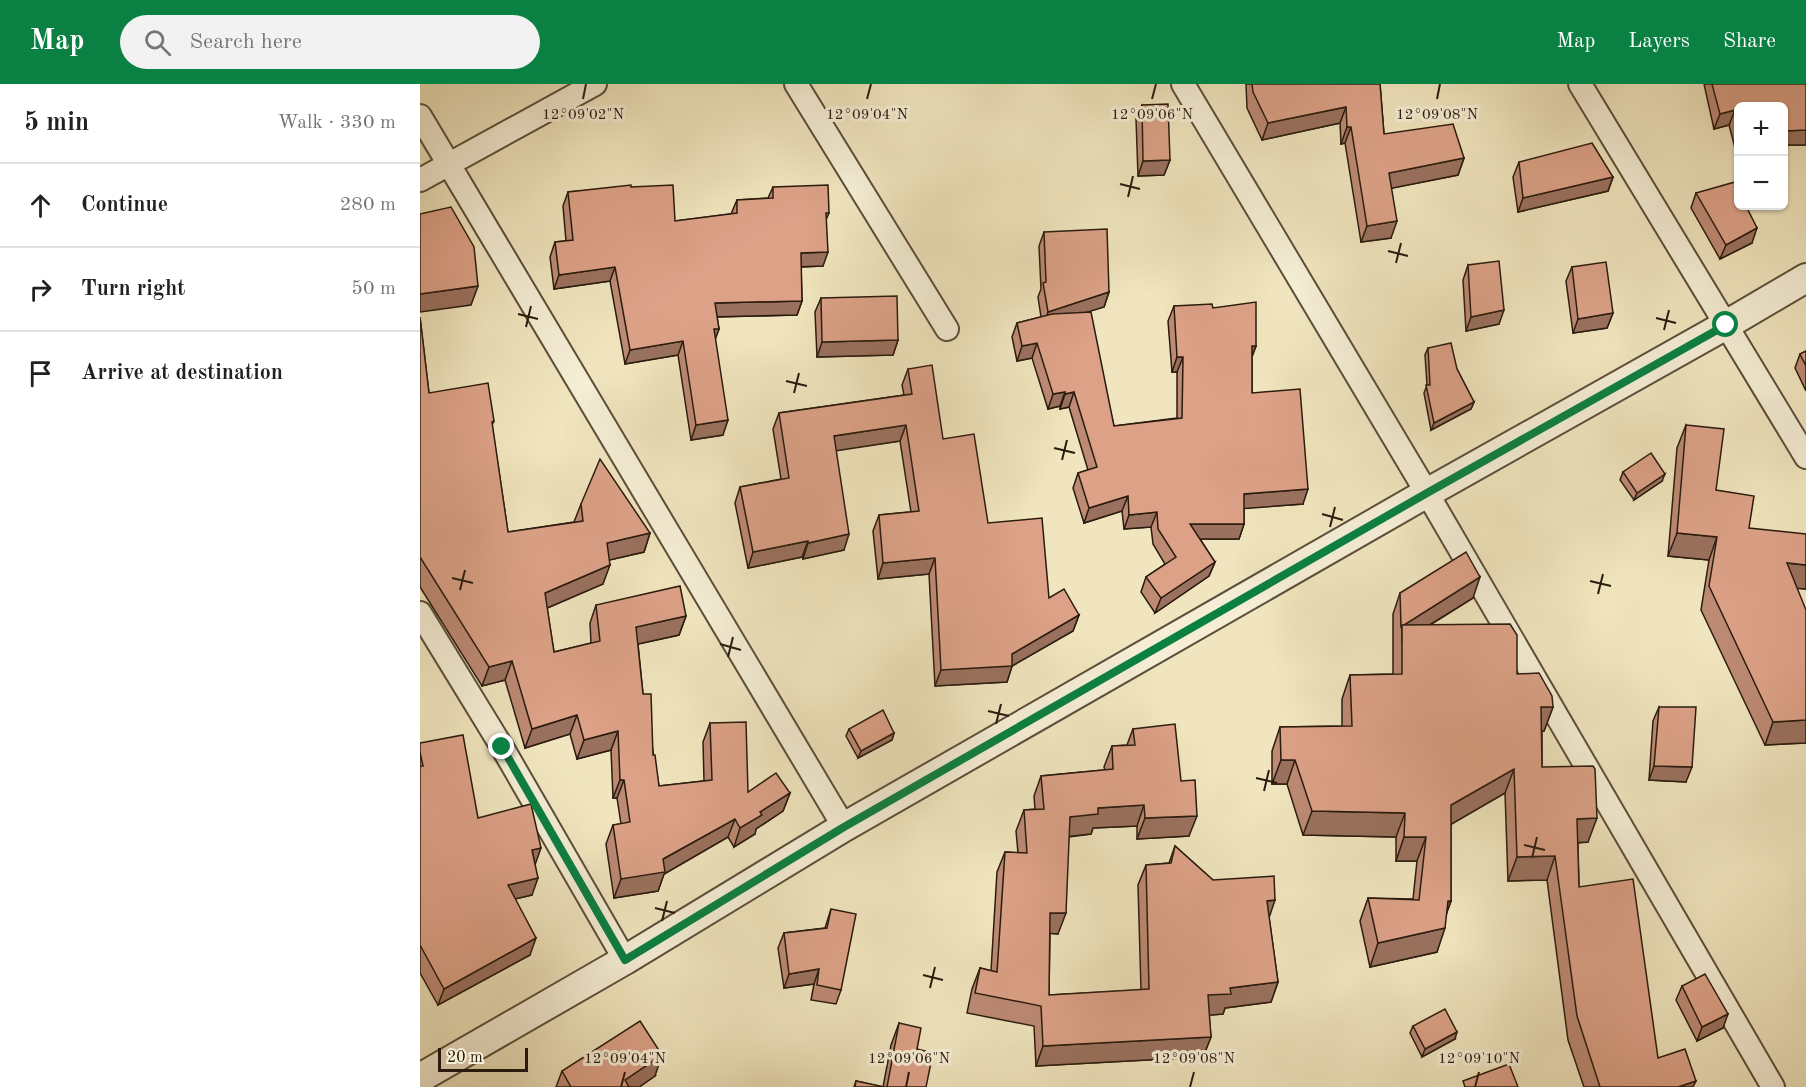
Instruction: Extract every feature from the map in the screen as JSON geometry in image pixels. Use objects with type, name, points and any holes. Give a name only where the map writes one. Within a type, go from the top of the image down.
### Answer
[{"type":"street","points":[[420,180],[595,84]]},
{"type":"street","points":[[796,84],[947,329]]},
{"type":"street","points":[[1183,84],[1427,493],[1773,1087]]},
{"type":"street","points":[[1580,84],[1806,457]]},
{"type":"street","points":[[420,116],[844,827]]},
{"type":"street","points":[[420,1078],[625,960],[844,827],[1806,278]]},
{"type":"street","points":[[420,613],[502,747],[625,960]]},
{"type":"building","points":[[1252,84],[1380,84],[1384,134],[1453,124],[1464,158],[1389,173],[1397,221],[1367,226],[1351,127],[1347,127],[1346,107],[1268,123],[1253,92]]},
{"type":"building","points":[[1712,84],[1806,84],[1806,130],[1788,131],[1788,102],[1734,102],[1734,110],[1720,114]]},
{"type":"building","points":[[1168,104],[1170,160],[1143,161],[1142,105]]},
{"type":"building","points":[[1592,143],[1613,177],[1523,198],[1519,162]]},
{"type":"building","points":[[1734,182],[1734,210],[1748,210],[1757,228],[1726,245],[1696,193]]},
{"type":"building","points":[[631,185],[631,187],[673,185],[675,221],[737,213],[737,200],[773,198],[773,187],[828,185],[829,213],[826,213],[828,252],[801,253],[802,301],[715,303],[719,329],[714,329],[728,420],[696,425],[683,341],[630,350],[615,267],[559,275],[555,242],[573,240],[568,192]]},
{"type":"building","points":[[451,207],[474,247],[478,286],[420,294],[420,214]]},
{"type":"building","points":[[1107,229],[1109,292],[1048,312],[1043,283],[1046,282],[1044,232]]},
{"type":"building","points":[[1499,261],[1504,310],[1471,317],[1468,265]]},
{"type":"building","points":[[1606,262],[1613,313],[1578,319],[1572,267]]},
{"type":"building","points":[[897,296],[898,340],[822,342],[821,298]]},
{"type":"building","points":[[1256,302],[1256,346],[1252,346],[1252,393],[1300,389],[1308,489],[1244,494],[1244,524],[1190,524],[1215,562],[1161,598],[1146,577],[1176,557],[1158,529],[1157,512],[1129,515],[1128,496],[1089,508],[1078,473],[1097,467],[1074,392],[1053,394],[1037,343],[1022,346],[1017,323],[1052,314],[1091,312],[1114,426],[1182,418],[1183,357],[1177,357],[1174,306],[1212,304],[1213,308]]},
{"type":"building","points":[[420,317],[429,393],[488,383],[508,532],[583,521],[581,504],[600,459],[650,533],[607,543],[610,565],[545,593],[554,652],[600,641],[596,605],[680,586],[686,616],[636,627],[643,694],[651,694],[653,755],[655,755],[659,786],[712,780],[710,723],[746,722],[748,792],[776,773],[790,793],[760,812],[762,815],[740,828],[735,819],[663,859],[665,872],[621,879],[613,825],[630,822],[624,780],[620,780],[618,731],[584,740],[577,715],[532,729],[512,661],[489,667],[420,557]]},
{"type":"building","points":[[1451,343],[1457,369],[1474,402],[1434,423],[1426,385],[1430,385],[1428,348]]},
{"type":"building","points":[[1806,351],[1806,366],[1800,354]]},
{"type":"building","points":[[932,365],[943,439],[974,434],[988,523],[1042,518],[1049,598],[1064,589],[1079,615],[1012,654],[1012,666],[941,670],[935,558],[883,563],[879,515],[919,511],[906,425],[834,436],[849,534],[753,552],[740,487],[789,478],[779,413],[912,394],[908,369]]},
{"type":"building","points":[[1686,425],[1724,429],[1716,490],[1754,496],[1749,528],[1806,534],[1806,565],[1787,563],[1806,610],[1806,720],[1773,722],[1709,586],[1717,537],[1677,533]]},
{"type":"building","points":[[1651,453],[1665,474],[1637,493],[1623,472]]},
{"type":"building","points":[[1466,552],[1480,577],[1401,627],[1400,593]]},
{"type":"building","points":[[1510,624],[1517,635],[1517,674],[1539,673],[1552,696],[1553,707],[1541,707],[1542,767],[1593,766],[1595,769],[1597,818],[1577,819],[1579,887],[1633,879],[1658,1058],[1685,1049],[1696,1081],[1678,1087],[1600,1087],[1577,1016],[1555,856],[1517,857],[1514,769],[1451,805],[1451,901],[1448,901],[1445,928],[1378,943],[1368,898],[1419,900],[1426,837],[1404,837],[1405,813],[1312,811],[1295,760],[1281,760],[1280,727],[1352,726],[1350,675],[1402,674],[1402,625]]},
{"type":"building","points":[[1659,707],[1696,707],[1692,767],[1654,766]]},
{"type":"building","points":[[883,710],[894,733],[861,751],[849,729]]},
{"type":"building","points":[[1175,724],[1181,781],[1195,780],[1197,816],[1145,818],[1144,805],[1098,808],[1098,814],[1070,817],[1066,913],[1050,913],[1049,995],[1149,989],[1146,865],[1171,863],[1175,846],[1213,880],[1274,876],[1275,900],[1267,901],[1278,982],[1230,988],[1231,994],[1208,995],[1211,1037],[1043,1046],[1041,1006],[975,993],[980,968],[997,972],[1005,852],[1027,853],[1024,810],[1044,809],[1041,776],[1113,769],[1112,746],[1135,745],[1133,729]]},
{"type":"building","points":[[463,735],[478,818],[531,804],[541,848],[532,850],[538,878],[508,885],[536,938],[444,989],[420,945],[420,766],[423,766],[420,743]]},
{"type":"building","points":[[831,909],[856,914],[841,990],[817,985],[819,969],[789,974],[784,933],[827,928]]},
{"type":"building","points":[[1705,974],[1728,1014],[1702,1027],[1682,986]]},
{"type":"building","points":[[1445,1009],[1457,1032],[1425,1049],[1413,1026]]},
{"type":"building","points":[[640,1021],[662,1055],[625,1080],[629,1087],[571,1087],[562,1071]]},
{"type":"building","points":[[899,1023],[921,1028],[917,1049],[933,1053],[926,1087],[887,1087]]},
{"type":"building","points":[[1509,1064],[1518,1087],[1465,1087],[1463,1081]]},
{"type":"building","points":[[856,1081],[884,1087],[855,1087]]},
{"type":"route","points":[[502,747],[625,960],[844,827],[1427,493],[1726,325]]}]
